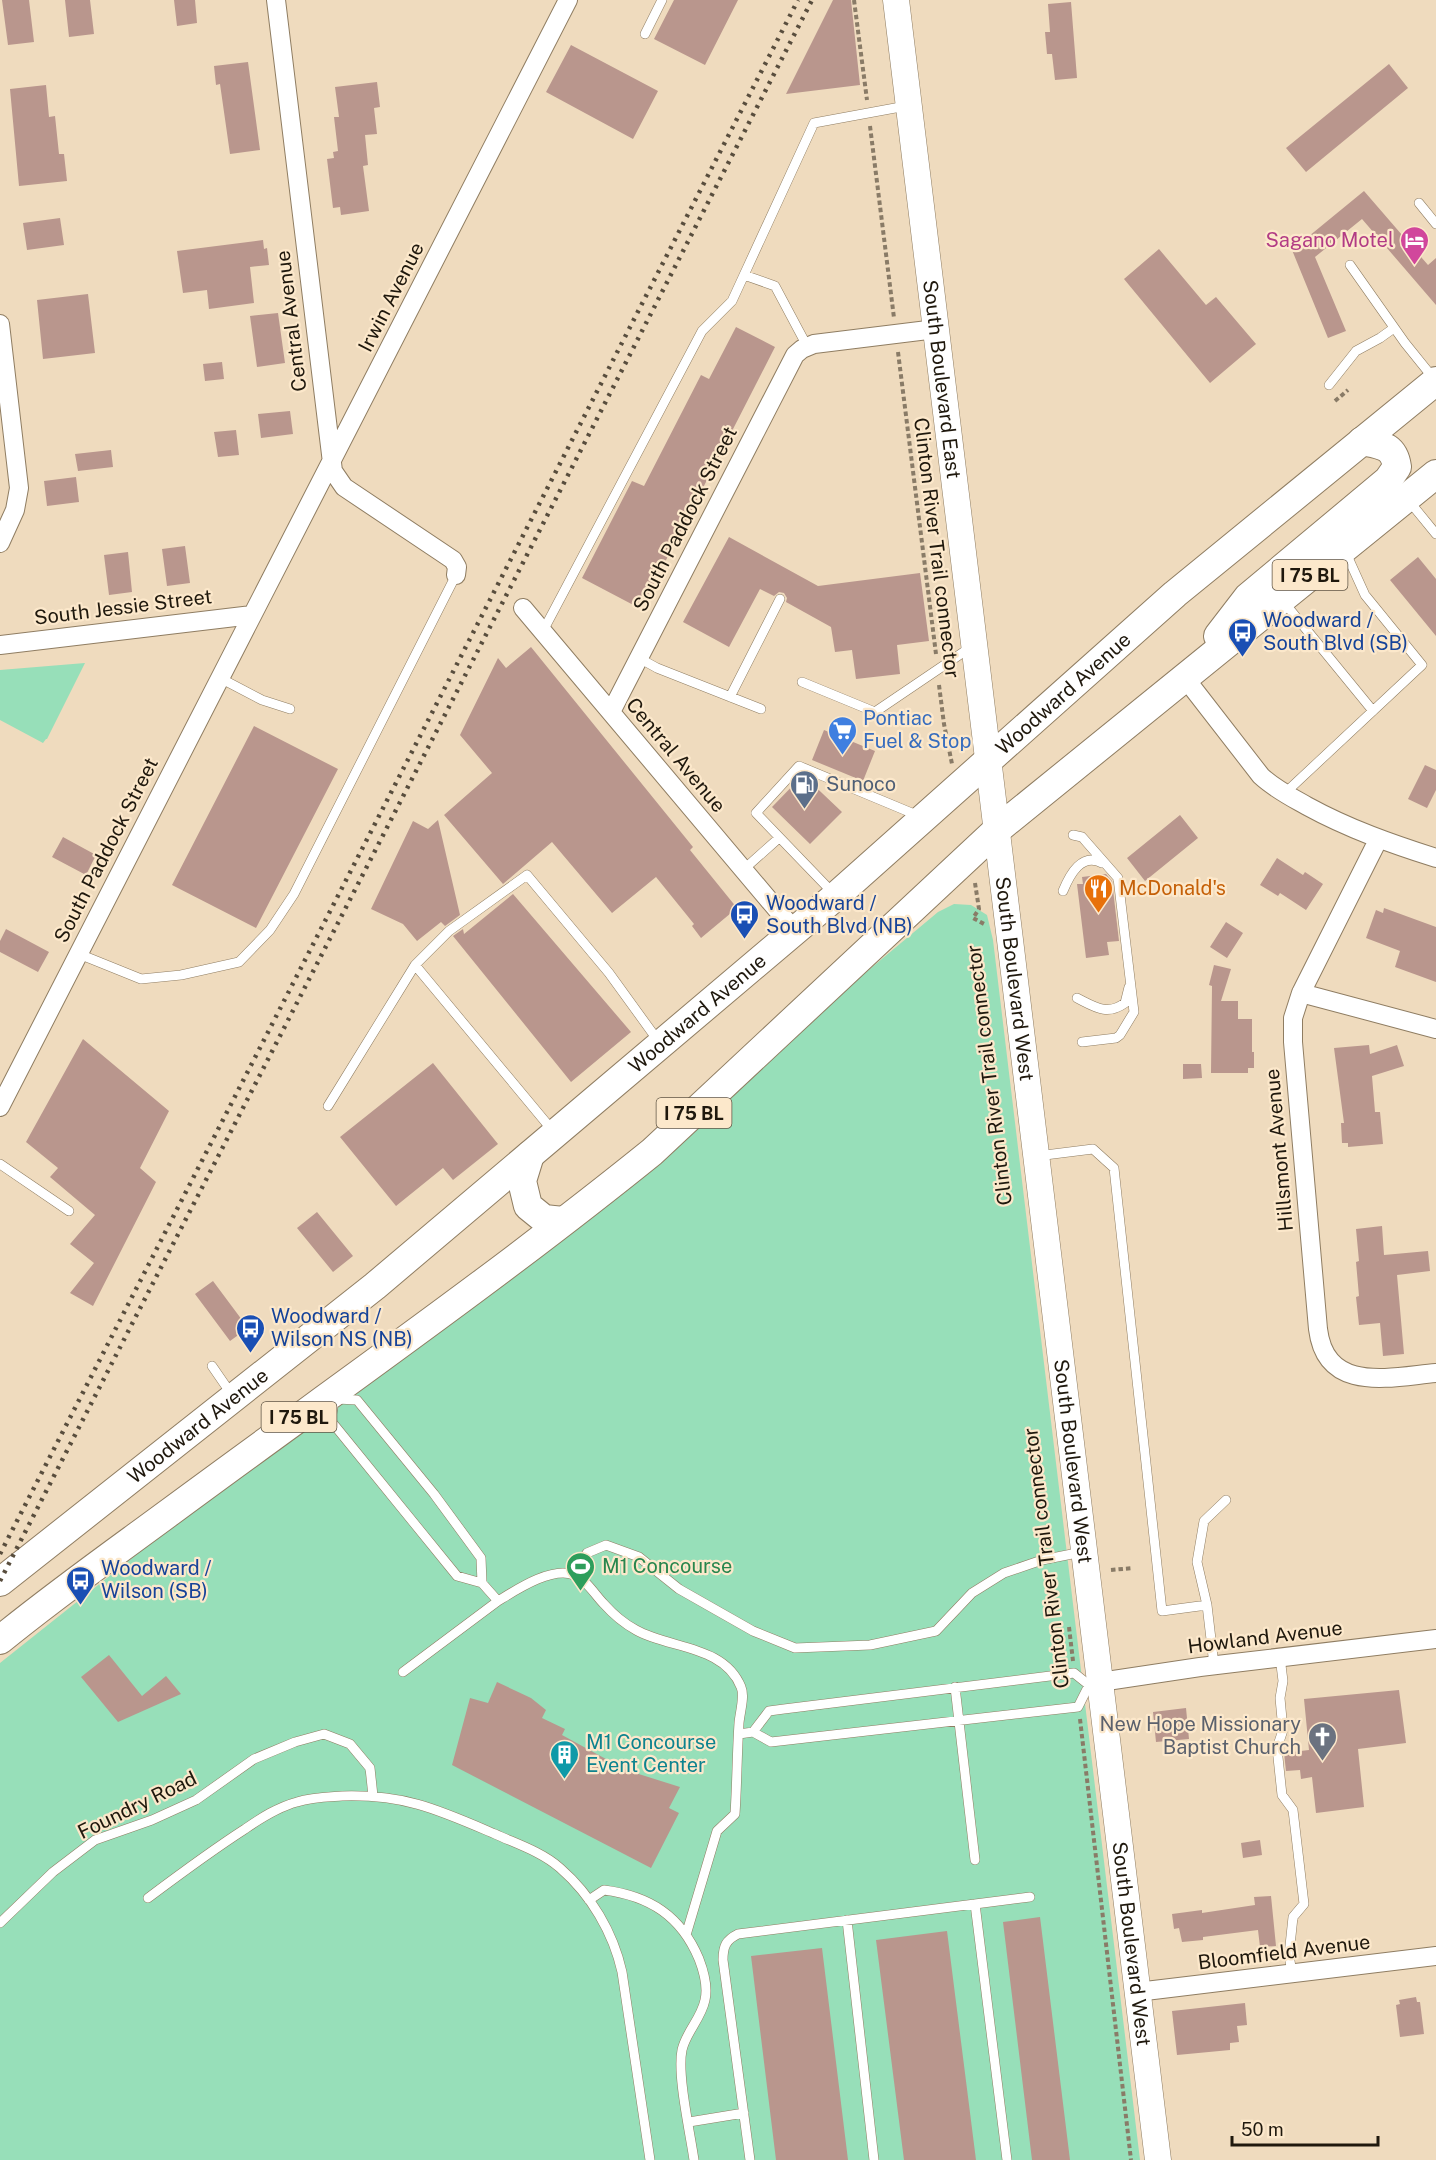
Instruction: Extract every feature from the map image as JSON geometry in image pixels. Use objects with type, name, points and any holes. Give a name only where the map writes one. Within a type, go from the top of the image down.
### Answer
[{"type":"main road","name":"Woodward Avenue","points":[[0,1582],[375,1286],[836,896],[1175,594],[1436,381]]},
{"type":"main road","points":[[1185,678],[1248,597],[1388,480],[1397,467],[1395,457],[1387,447],[1362,441]]},
{"type":"main road","name":"I 75 BL","points":[[0,1640],[333,1396],[652,1152],[998,829],[1436,474]]},
{"type":"main road","points":[[530,1155],[522,1181],[528,1206],[544,1219],[563,1221]]},
{"type":"street","name":"Central Avenue","points":[[276,0],[333,471],[344,487],[453,560],[456,574]]},
{"type":"street","name":"Irwin Avenue","points":[[252,615],[568,0]]},
{"type":"street","name":"South Boulevard East","points":[[896,0],[989,760]]},
{"type":"street","points":[[0,324],[19,488],[15,510],[0,543]]},
{"type":"street","points":[[805,347],[936,329]]},
{"type":"street","name":"South Paddock Street","points":[[611,712],[792,359],[805,347]]},
{"type":"street","name":"Central Avenue","points":[[523,608],[795,931]]},
{"type":"street","name":"South Paddock Street","points":[[0,1107],[252,615]]},
{"type":"street","name":"South Jessie Street","points":[[0,645],[252,615]]},
{"type":"street","points":[[1185,678],[1261,776],[1284,794],[1326,817],[1378,840],[1436,858]]},
{"type":"street","name":"South Boulevard West","points":[[989,760],[1085,1552],[1095,1684],[1158,2160]]},
{"type":"street","name":"Hillsmont Avenue","points":[[1378,840],[1301,993],[1293,1018],[1292,1036],[1318,1329],[1321,1346],[1335,1365],[1349,1375],[1367,1379],[1436,1373]]},
{"type":"street","points":[[1301,993],[1436,1029]]},
{"type":"street","name":"Howland Avenue","points":[[1095,1684],[1214,1665],[1436,1639]]},
{"type":"street","name":"Bloomfield Avenue","points":[[1137,1992],[1436,1956]]},
{"type":"lane","points":[[645,34],[662,0]]},
{"type":"lane","points":[[543,631],[702,331],[732,301],[814,123],[909,106]]},
{"type":"lane","points":[[1419,203],[1436,224]]},
{"type":"lane","points":[[1350,265],[1394,328],[1436,381]]},
{"type":"lane","points":[[744,275],[775,286],[805,347]]},
{"type":"lane","points":[[1329,385],[1356,351],[1394,328]]},
{"type":"lane","points":[[1405,498],[1436,534]]},
{"type":"lane","points":[[1284,794],[1422,665],[1365,595],[1344,548]]},
{"type":"lane","points":[[79,954],[141,979],[181,975],[239,962],[270,930],[294,894],[456,574]]},
{"type":"lane","points":[[730,697],[780,599]]},
{"type":"lane","points":[[1281,599],[1373,711]]},
{"type":"lane","points":[[802,682],[875,712],[975,644]]},
{"type":"lane","points":[[639,658],[657,668],[761,709]]},
{"type":"lane","points":[[220,678],[262,700],[290,709]]},
{"type":"lane","points":[[836,896],[756,813],[799,766],[924,818]]},
{"type":"lane","points":[[1073,835],[1082,837],[1118,878],[1134,1012],[1120,1035],[1112,1039],[1082,1042]]},
{"type":"lane","points":[[743,870],[779,838]]},
{"type":"lane","points":[[1063,891],[1080,863],[1089,859],[1107,864]]},
{"type":"lane","points":[[328,1106],[415,965],[449,931],[527,875],[609,973],[661,1044]]},
{"type":"lane","points":[[415,965],[555,1133]]},
{"type":"lane","points":[[1077,998],[1101,1009],[1117,1009],[1125,1003],[1131,979]]},
{"type":"lane","points":[[1037,1156],[1093,1149],[1114,1168],[1162,1611],[1207,1605]]},
{"type":"lane","points":[[0,1164],[69,1211]]},
{"type":"lane","points":[[212,1366],[233,1397]]},
{"type":"lane","points":[[482,1583],[481,1558],[434,1494],[357,1400],[333,1396],[330,1421],[457,1576],[482,1583],[498,1601]]},
{"type":"lane","points":[[1214,1665],[1207,1605],[1197,1562],[1204,1521],[1226,1500]]},
{"type":"lane","points":[[574,1575],[587,1553],[606,1545],[639,1557],[679,1589],[753,1631],[795,1648],[870,1646],[936,1631],[972,1593],[1004,1573],[1042,1560],[1085,1552]]},
{"type":"lane","points":[[403,1672],[498,1601],[541,1577],[560,1574],[574,1575],[606,1606],[636,1630],[713,1657],[734,1672],[742,1690],[735,1814],[717,1831],[686,1935]]},
{"type":"lane","points":[[1280,1657],[1283,1681],[1280,1698],[1283,1730],[1277,1748],[1280,1783],[1282,1795],[1293,1810],[1305,1904],[1293,1917],[1290,1955],[1292,1973]]},
{"type":"lane","points":[[739,1734],[753,1732],[771,1742],[1078,1707],[1095,1684],[1074,1673],[769,1711],[753,1732]]},
{"type":"lane","points":[[955,1687],[975,1860]]},
{"type":"lane","name":"Foundry Road","points":[[0,1923],[53,1872],[95,1840],[152,1820],[196,1800],[254,1759],[295,1742],[324,1734],[350,1744],[370,1768],[373,1796]]},
{"type":"lane","points":[[148,1898],[207,1853],[268,1814],[303,1800],[373,1796],[427,1806],[524,1847],[558,1866],[589,1900],[610,1934],[620,1962],[650,2160]]},
{"type":"lane","points":[[589,1900],[604,1890],[635,1897],[658,1907],[673,1918],[686,1935],[702,1967],[706,1997],[682,2050],[681,2075],[694,2160]]},
{"type":"lane","points":[[750,2160],[723,1960],[723,1947],[729,1938],[738,1934],[1030,1897]]},
{"type":"lane","points":[[975,1904],[1007,2160]]},
{"type":"lane","points":[[847,1920],[874,2160]]},
{"type":"lane","points":[[689,2122],[744,2114]]},
{"type":"path","name":"Clinton River Trail connector","points":[[854,0],[944,724],[956,789]]},
{"type":"path","points":[[1335,401],[1348,390]]},
{"type":"path","name":"Clinton River Trail connector","points":[[970,856],[979,909],[973,918],[986,925]]},
{"type":"path","points":[[1111,1570],[1133,1568]]},
{"type":"path","name":"Clinton River Trail connector","points":[[1069,1626],[1074,1673]]},
{"type":"path","name":"Clinton River Trail connector","points":[[1078,1707],[1131,2160]]},
{"type":"green space","points":[[85,663],[43,743],[0,720],[0,670]]},
{"type":"green space","name":"M1 Concourse","points":[[954,904],[971,905],[987,915],[993,940],[1140,2160],[0,2160],[0,1663],[816,1014],[938,912]]},
{"type":"building","points":[[2,0],[29,0],[34,42],[8,45]]},
{"type":"building","points":[[65,0],[90,0],[94,34],[69,37]]},
{"type":"building","points":[[174,0],[195,0],[197,23],[177,26]]},
{"type":"building","points":[[674,0],[738,0],[705,65],[654,39]]},
{"type":"building","points":[[833,0],[851,0],[860,85],[786,94]]},
{"type":"building","points":[[1071,2],[1077,78],[1055,80],[1052,54],[1047,54],[1045,32],[1050,32],[1048,4]]},
{"type":"building","points":[[571,45],[658,91],[633,139],[546,92]]},
{"type":"building","points":[[248,62],[260,150],[230,154],[220,84],[216,85],[214,66]]},
{"type":"building","points":[[1389,64],[1408,88],[1306,172],[1286,148]]},
{"type":"building","points":[[377,82],[380,107],[374,108],[377,134],[365,135],[368,165],[363,166],[369,211],[341,215],[340,207],[333,208],[327,159],[334,158],[333,152],[338,151],[334,117],[339,117],[335,87]]},
{"type":"building","points":[[46,85],[49,117],[55,116],[59,154],[64,154],[67,181],[19,186],[10,89]]},
{"type":"building","name":"Sagano Motel","points":[[1364,191],[1428,265],[1436,258],[1436,305],[1362,219],[1315,257],[1346,331],[1328,338],[1292,250]]},
{"type":"building","points":[[60,218],[64,245],[27,250],[23,223]]},
{"type":"building","points":[[263,240],[264,249],[267,248],[269,265],[250,267],[254,303],[209,309],[207,290],[183,293],[177,251]]},
{"type":"building","points":[[1159,249],[1206,305],[1216,297],[1256,344],[1210,383],[1124,279]]},
{"type":"building","points":[[88,294],[95,353],[43,359],[37,300]]},
{"type":"building","points":[[278,313],[285,363],[257,367],[250,316]]},
{"type":"building","points":[[736,327],[775,347],[641,609],[582,578],[632,481],[644,486],[701,375],[709,379]]},
{"type":"building","points":[[222,362],[224,379],[205,381],[203,364]]},
{"type":"building","points":[[290,411],[293,434],[261,438],[258,414]]},
{"type":"building","points":[[236,430],[239,455],[218,457],[214,432]]},
{"type":"building","points":[[111,450],[113,467],[78,471],[75,454]]},
{"type":"building","points":[[76,477],[79,502],[47,506],[44,481]]},
{"type":"building","points":[[729,537],[818,586],[920,573],[929,641],[897,645],[900,674],[856,679],[852,650],[835,652],[831,627],[786,602],[787,598],[784,593],[779,592],[774,596],[760,589],[729,647],[683,622]]},
{"type":"building","points":[[185,546],[190,583],[167,586],[162,549]]},
{"type":"building","points":[[128,552],[132,592],[109,595],[104,555]]},
{"type":"building","points":[[1418,557],[1436,579],[1436,636],[1390,580]]},
{"type":"building","points":[[531,647],[693,847],[690,850],[737,908],[701,938],[692,926],[694,924],[656,877],[612,913],[552,842],[503,884],[444,815],[492,773],[460,735],[498,658],[506,668]]},
{"type":"building","points":[[254,726],[338,769],[256,928],[172,885]]},
{"type":"building","points":[[824,730],[875,751],[863,781],[812,760]]},
{"type":"building","points":[[1425,765],[1436,770],[1436,790],[1427,808],[1408,799]]},
{"type":"building","points":[[803,775],[842,812],[810,844],[772,807]]},
{"type":"building","points":[[1180,815],[1198,838],[1145,881],[1127,858]]},
{"type":"building","points":[[438,820],[460,915],[445,926],[441,922],[417,941],[403,924],[371,909],[413,821],[428,829]]},
{"type":"building","points":[[63,837],[96,855],[86,875],[52,857]]},
{"type":"building","points":[[1277,858],[1303,875],[1305,872],[1323,884],[1306,910],[1280,893],[1278,896],[1260,885]]},
{"type":"building","name":"McDonald's","points":[[1106,874],[1112,881],[1119,941],[1107,942],[1109,955],[1086,958],[1077,884],[1083,884],[1082,877]]},
{"type":"building","points":[[513,894],[631,1032],[571,1082],[453,936],[463,929],[464,934]]},
{"type":"building","points":[[1384,908],[1436,927],[1436,982],[1395,967],[1400,951],[1366,938],[1376,910],[1383,913]]},
{"type":"building","points":[[1226,922],[1243,933],[1227,958],[1210,947]]},
{"type":"building","points":[[6,929],[49,952],[38,972],[0,952],[0,941]]},
{"type":"building","points":[[1214,965],[1231,969],[1221,1001],[1238,1001],[1238,1019],[1252,1019],[1254,1068],[1248,1068],[1248,1073],[1211,1073],[1212,986],[1209,985]]},
{"type":"building","points":[[83,1039],[169,1111],[140,1168],[156,1182],[93,1306],[70,1293],[94,1263],[70,1244],[95,1215],[50,1177],[58,1168],[26,1142]]},
{"type":"building","points":[[1369,1045],[1370,1054],[1397,1045],[1404,1066],[1372,1076],[1375,1112],[1380,1112],[1383,1144],[1348,1147],[1348,1143],[1342,1143],[1341,1123],[1344,1123],[1334,1048]]},
{"type":"building","points":[[433,1063],[498,1144],[453,1180],[443,1168],[396,1206],[340,1137]]},
{"type":"building","points":[[1183,1064],[1201,1064],[1202,1078],[1183,1079]]},
{"type":"building","points":[[317,1212],[353,1256],[333,1272],[297,1228]]},
{"type":"building","points":[[1382,1226],[1384,1255],[1428,1251],[1430,1271],[1397,1275],[1404,1354],[1383,1356],[1380,1323],[1359,1325],[1356,1297],[1359,1296],[1356,1262],[1359,1261],[1356,1229]]},
{"type":"building","points":[[213,1281],[248,1328],[230,1341],[195,1294]]},
{"type":"building","points":[[109,1655],[142,1696],[166,1676],[181,1694],[118,1722],[81,1677]]},
{"type":"building","name":"M1 Concourse Event Center","points":[[497,1682],[531,1698],[546,1710],[542,1718],[565,1729],[562,1735],[626,1770],[680,1787],[669,1808],[679,1813],[651,1868],[452,1765],[470,1698],[488,1703]]},
{"type":"building","name":"New Hope Missionary Baptist Church","points":[[1399,1690],[1406,1743],[1358,1749],[1364,1807],[1316,1813],[1312,1777],[1301,1779],[1300,1770],[1286,1771],[1284,1753],[1309,1750],[1304,1699]]},
{"type":"building","points":[[1186,1708],[1189,1739],[1156,1742],[1153,1712]]},
{"type":"building","points":[[1260,1840],[1262,1855],[1243,1858],[1241,1843]]},
{"type":"building","points":[[1271,1896],[1276,1946],[1260,1947],[1258,1930],[1182,1942],[1179,1928],[1174,1929],[1172,1914],[1202,1910],[1202,1913],[1255,1905],[1254,1897]]},
{"type":"building","points":[[1040,1917],[1070,2160],[1032,2160],[1003,1922]]},
{"type":"building","points":[[947,1931],[976,2160],[904,2160],[876,1940]]},
{"type":"building","points":[[822,1948],[848,2160],[776,2160],[751,1956]]},
{"type":"building","points":[[1416,1997],[1417,2002],[1420,2002],[1424,2034],[1400,2037],[1396,2005],[1400,2004],[1399,2000]]},
{"type":"building","points":[[1245,2003],[1247,2025],[1237,2026],[1239,2042],[1230,2043],[1230,2050],[1177,2055],[1172,2011]]},
{"type":"railway","points":[[0,1554],[798,0]]},
{"type":"railway","points":[[0,1581],[812,0]]},
{"type":"place","name":"Sagano Motel","points":[[1415,266]]},
{"type":"place","name":"Woodward / South Blvd (SB)","points":[[1242,658]]},
{"type":"place","name":"Pontiac Fuel & Stop","points":[[842,756]]},
{"type":"place","name":"Sunoco","points":[[805,810]]},
{"type":"place","name":"McDonald's","points":[[1098,914]]},
{"type":"place","name":"Woodward / South Blvd (NB)","points":[[745,940]]},
{"type":"place","name":"Woodward / Wilson NS (NB)","points":[[250,1354]]},
{"type":"place","name":"M1 Concourse","points":[[581,1592]]},
{"type":"place","name":"Woodward / Wilson (SB)","points":[[80,1606]]},
{"type":"place","name":"New Hope Missionary Baptist Church","points":[[1322,1762]]},
{"type":"place","name":"M1 Concourse Event Center","points":[[565,1780]]}]
